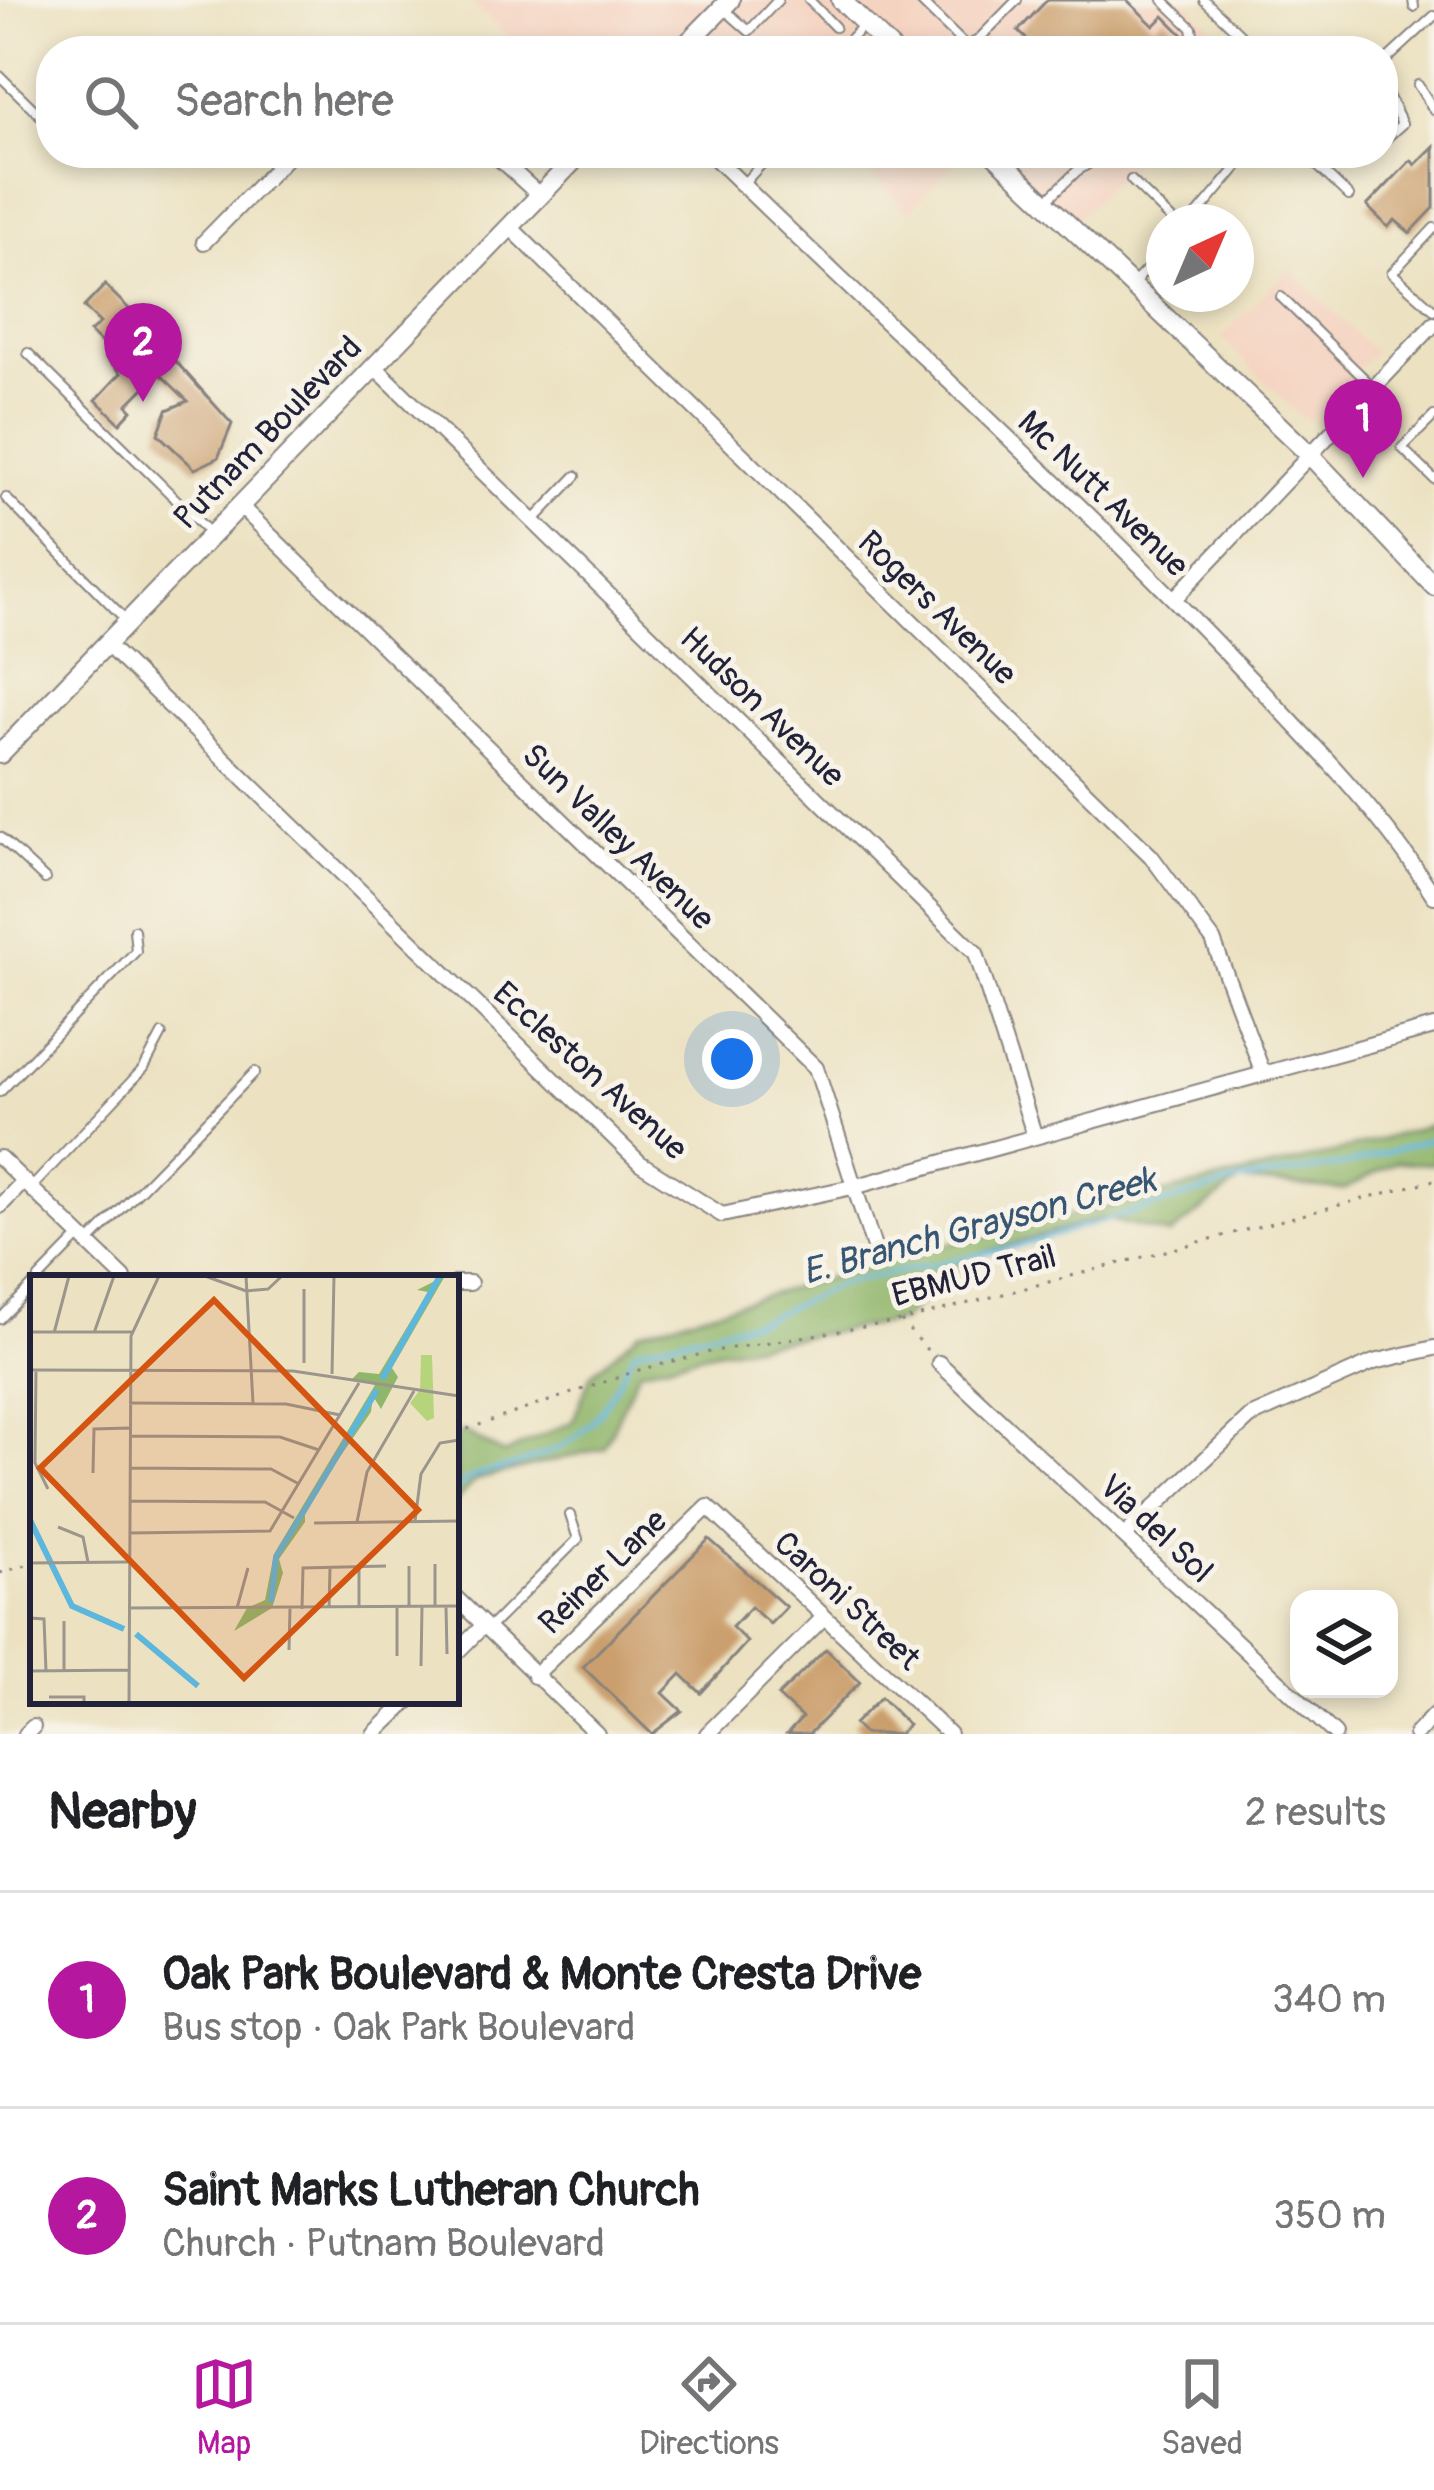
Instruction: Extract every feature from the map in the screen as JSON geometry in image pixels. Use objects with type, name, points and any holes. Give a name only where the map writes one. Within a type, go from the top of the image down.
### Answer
[{"type":"street","points":[[841,0],[878,36]]},
{"type":"street","points":[[695,36],[726,4]]},
{"type":"street","points":[[204,242],[277,168]]},
{"type":"street","points":[[509,168],[539,195]]},
{"type":"street","name":"Putnam Boulevard","points":[[0,754],[566,168]]},
{"type":"street","name":"Mc Nutt Avenue","points":[[725,168],[1174,599],[1310,741],[1410,858],[1434,896]]},
{"type":"street","points":[[1009,168],[1310,455],[1434,586]]},
{"type":"street","name":"Rogers Avenue","points":[[509,226],[1151,856],[1213,940],[1263,1073]]},
{"type":"street","points":[[1174,599],[1431,333]]},
{"type":"street","name":"Hudson Avenue","points":[[374,366],[976,953],[1034,1134]]},
{"type":"street","name":"Sun Valley Avenue","points":[[240,506],[816,1068],[877,1257]]},
{"type":"street","name":"Eccleston Avenue","points":[[106,644],[640,1163],[722,1215],[857,1186],[1434,1027]]},
{"type":"street","points":[[0,1158],[121,1275]]},
{"type":"street","points":[[0,1205],[27,1184]]},
{"type":"street","points":[[1124,1535],[1250,1417],[1374,1362],[1434,1348]]},
{"type":"street","name":"Via del Sol","points":[[939,1363],[1335,1734]]},
{"type":"street","name":"Caroni Street","points":[[709,1507],[949,1734]]},
{"type":"street","name":"Reiner Lane","points":[[534,1676],[709,1507]]},
{"type":"street","points":[[459,1601],[587,1731]]},
{"type":"street","points":[[707,1734],[823,1618]]},
{"type":"street","points":[[459,1650],[486,1627]]},
{"type":"street","points":[[374,1734],[405,1704]]},
{"type":"street","points":[[1416,1734],[1434,1715]]},
{"type":"lane","points":[[726,4],[749,32],[778,0]]},
{"type":"lane","points":[[808,0],[836,27]]},
{"type":"lane","points":[[919,0],[956,36]]},
{"type":"lane","points":[[982,36],[1017,0]]},
{"type":"lane","points":[[1163,0],[1192,28],[1193,36]]},
{"type":"lane","points":[[1204,0],[1242,36]]},
{"type":"lane","points":[[1398,49],[1434,16]]},
{"type":"lane","points":[[853,36],[866,24]]},
{"type":"lane","points":[[0,76],[36,111]]},
{"type":"lane","points":[[1418,85],[1434,110]]},
{"type":"lane","points":[[742,184],[757,168]]},
{"type":"lane","points":[[1045,203],[1082,168]]},
{"type":"lane","points":[[1206,204],[1236,168]]},
{"type":"lane","points":[[1320,168],[1349,196]]},
{"type":"lane","points":[[1131,180],[1156,204]]},
{"type":"lane","points":[[1434,228],[1392,273],[1434,310]]},
{"type":"lane","points":[[1130,286],[1146,270]]},
{"type":"lane","points":[[1281,297],[1374,388]]},
{"type":"lane","points":[[28,353],[212,535]]},
{"type":"lane","points":[[1434,416],[1402,448],[1434,479]]},
{"type":"lane","points":[[532,521],[576,476]]},
{"type":"lane","points":[[6,498],[128,622]]},
{"type":"lane","points":[[0,838],[45,879]]},
{"type":"lane","points":[[0,1092],[136,951],[134,930]]},
{"type":"lane","points":[[27,1184],[144,1068],[162,1034]]},
{"type":"lane","points":[[42,1275],[255,1072]]},
{"type":"lane","points":[[0,1319],[30,1288]]},
{"type":"lane","points":[[486,1627],[578,1538],[570,1515]]},
{"type":"path","name":"EBMUD Trail","points":[[459,1432],[639,1370],[715,1351],[901,1321],[1434,1180]]},
{"type":"path","points":[[901,1321],[939,1363]]},
{"type":"path","points":[[0,1573],[30,1564]]},
{"type":"shaded area","points":[[469,0],[1185,0],[1221,36],[507,36]]},
{"type":"shaded area","points":[[864,168],[949,168],[909,212]]},
{"type":"shaded area","points":[[1008,168],[1126,168],[1069,227]]},
{"type":"shaded area","points":[[1289,268],[1374,352],[1310,419],[1300,416],[1221,338],[1246,312],[1254,312],[1254,304]]},
{"type":"green space","points":[[1434,1124],[1434,1164],[1397,1162],[1343,1190],[1240,1181],[1170,1235],[1102,1218],[968,1257],[901,1321],[715,1351],[639,1370],[604,1448],[476,1480],[459,1498],[462,1431],[504,1454],[573,1421],[591,1374],[640,1331],[936,1247],[1334,1153]]},
{"type":"building","points":[[1047,0],[1127,0],[1154,26],[1164,16],[1184,36],[1024,36],[1018,31]]},
{"type":"building","points":[[1434,146],[1434,208],[1410,233],[1395,220],[1388,227],[1367,206],[1411,160],[1415,165]]},
{"type":"building","points":[[105,285],[152,332],[142,343],[164,364],[171,356],[232,424],[218,458],[195,469],[158,434],[167,410],[188,401],[159,373],[127,405],[132,410],[120,423],[96,400],[121,373],[105,357],[111,352],[90,332],[100,323],[84,307]]},
{"type":"building","points":[[709,1539],[786,1607],[770,1624],[751,1607],[732,1627],[747,1642],[701,1693],[681,1674],[663,1693],[682,1711],[652,1734],[583,1667]]},
{"type":"building","points":[[826,1649],[860,1682],[809,1734],[787,1734],[802,1718],[778,1696]]},
{"type":"building","points":[[881,1697],[908,1725],[899,1734],[864,1734],[854,1724]]},
{"type":"waterway","name":"E. Branch Grayson Creek","points":[[459,1487],[476,1476],[539,1457],[577,1436],[602,1409],[635,1349],[763,1319],[841,1284],[1019,1246],[1240,1181],[1350,1164],[1434,1138]]},
{"type":"place","name":"Saint Marks Lutheran Church","points":[[143,402]]},
{"type":"place","name":"Oak Park Boulevard & Monte Cresta Drive","points":[[1363,478]]}]
